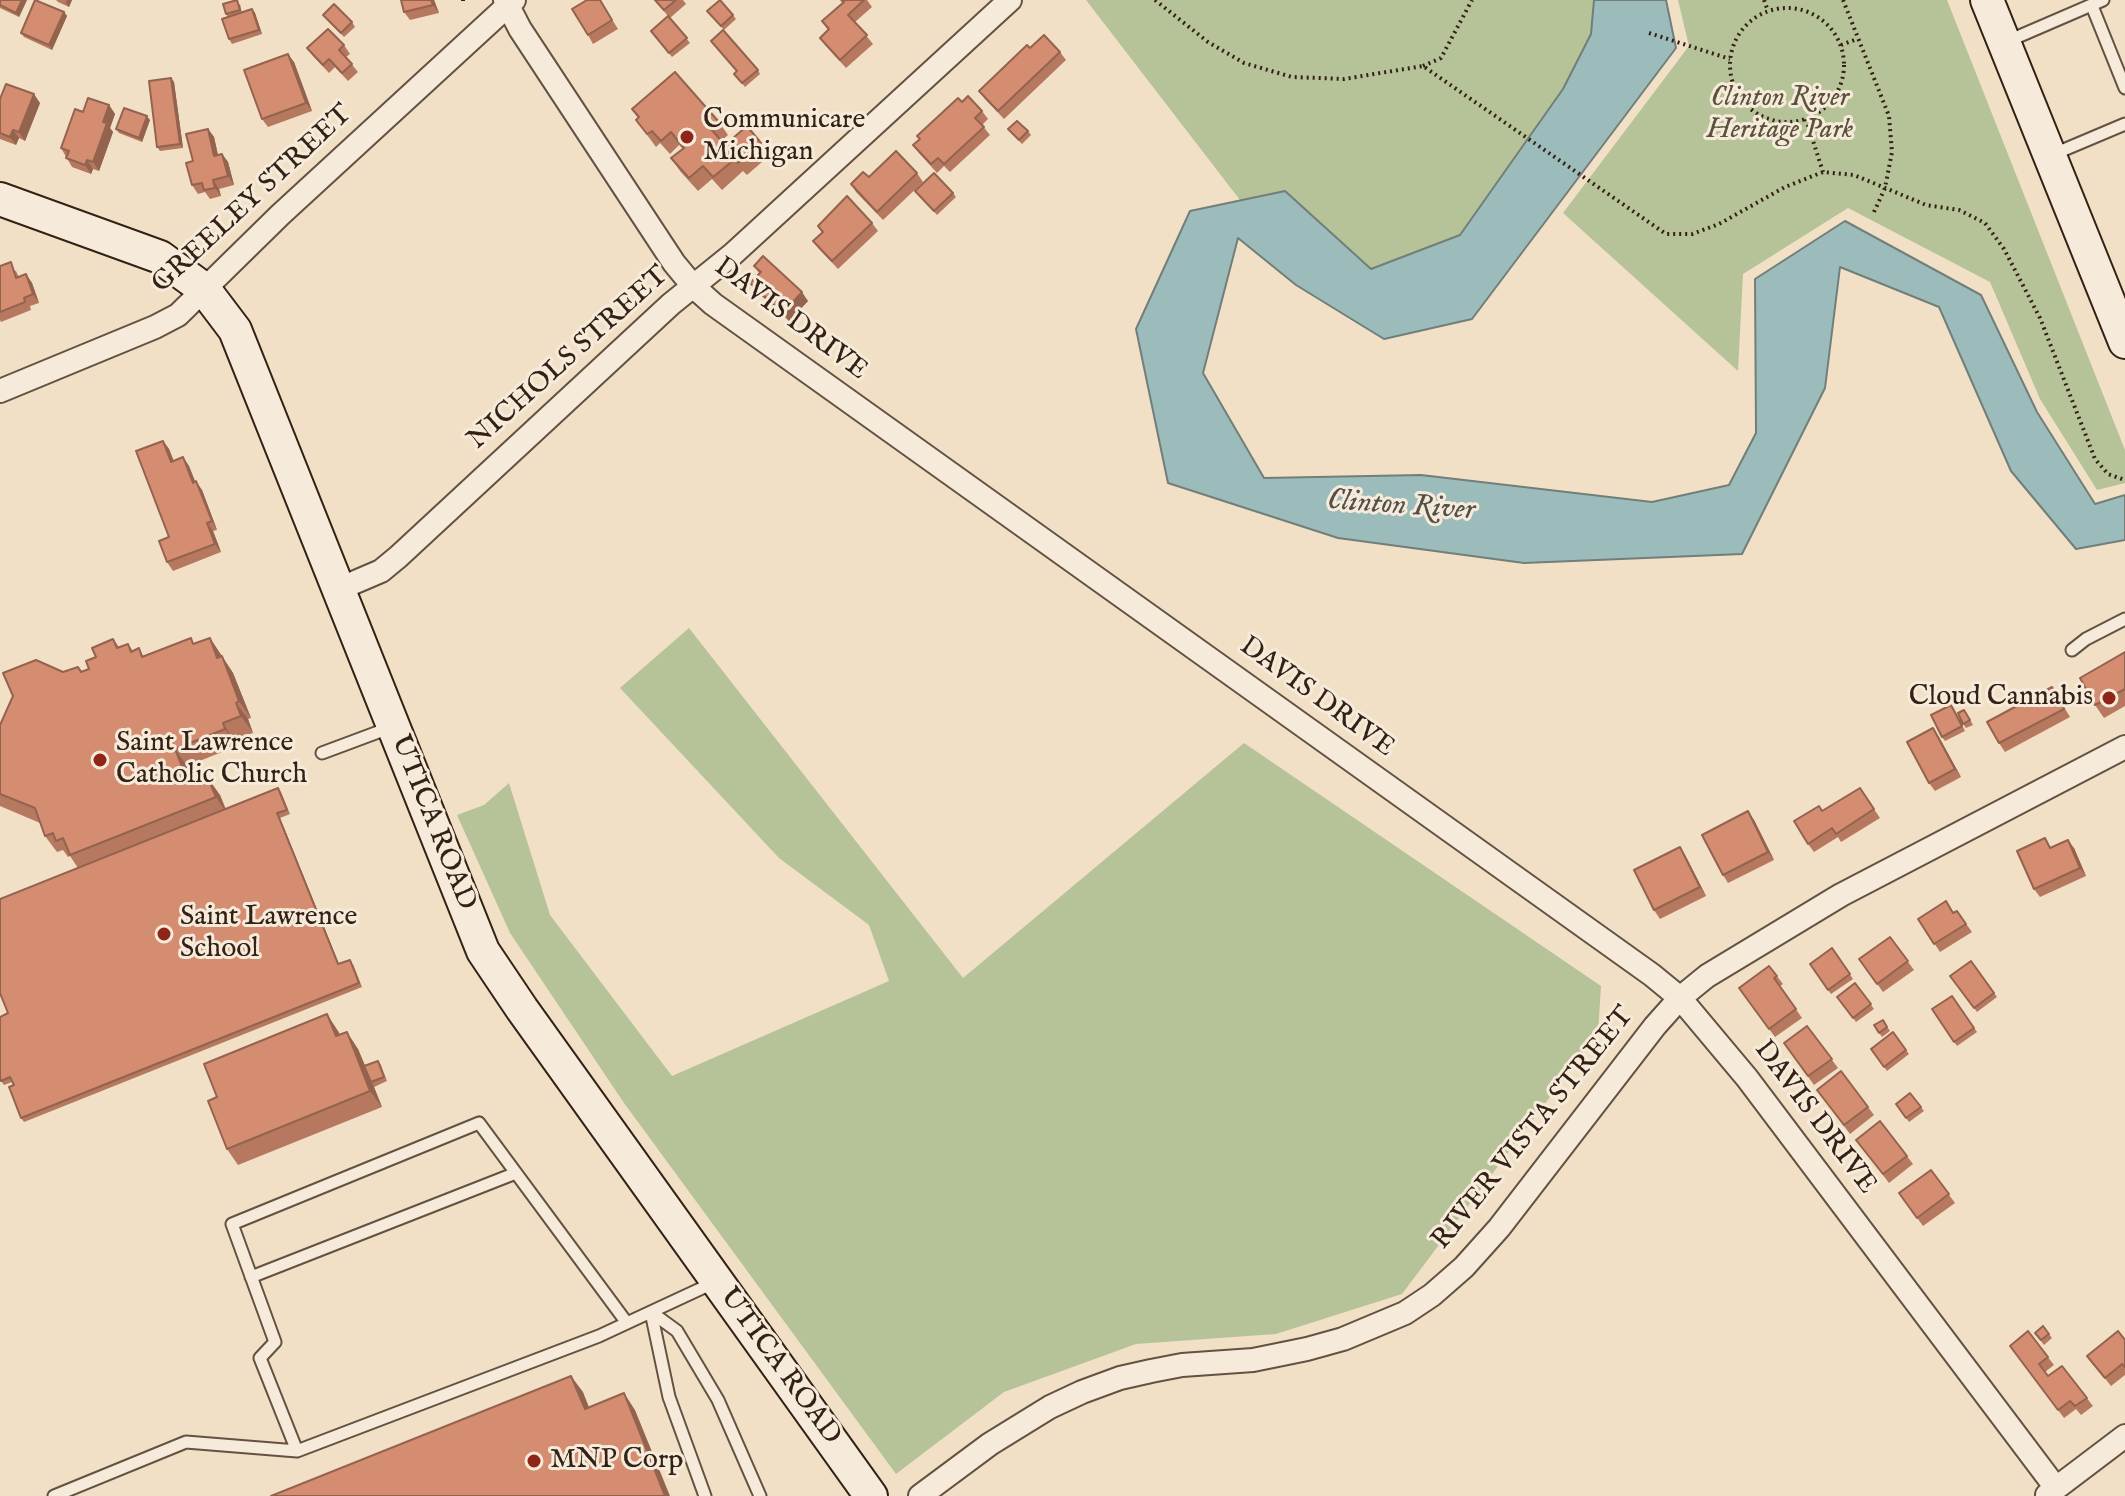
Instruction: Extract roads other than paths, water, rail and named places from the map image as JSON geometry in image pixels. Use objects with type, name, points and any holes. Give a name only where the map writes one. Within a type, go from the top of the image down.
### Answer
[{"type":"street","name":"NICHOLS STREET","points":[[339,589],[381,571],[398,557],[1010,0]]},
{"type":"street","points":[[1987,0],[2125,342]]},
{"type":"street","name":"DAVIS DRIVE","points":[[509,2],[629,197],[674,263],[713,304],[1618,950],[1680,998],[1747,1078],[2051,1492]]},
{"type":"street","name":"GREELEY STREET","points":[[0,391],[171,320],[509,2]]},
{"type":"street","name":"UTICA ROAD","points":[[0,199],[141,248],[168,262],[204,289],[220,307],[240,340],[474,930],[489,960],[871,1496]]},
{"type":"street","name":"RIVER VISTA STREET","points":[[920,1496],[990,1444],[1050,1407],[1082,1392],[1120,1378],[1182,1365],[1253,1360],[1307,1349],[1343,1339],[1405,1313],[1432,1295],[1464,1267],[1499,1228],[1655,1026],[1680,998],[1707,976],[1808,914],[2125,747]]},
{"type":"street","points":[[2051,1492],[2125,1436]]},
{"type":"lane","points":[[2004,43],[2098,3],[2125,88]]},
{"type":"lane","points":[[2049,155],[2125,124]]},
{"type":"lane","points":[[2072,650],[2086,639],[2125,619]]},
{"type":"lane","points":[[322,753],[393,726]]},
{"type":"lane","points":[[297,1451],[260,1358],[275,1342],[232,1224],[479,1123],[627,1323]]},
{"type":"lane","points":[[251,1277],[516,1173]]},
{"type":"lane","points":[[54,1496],[186,1442],[297,1451],[627,1323],[718,1282]]},
{"type":"lane","points":[[651,1312],[669,1397],[705,1496]]},
{"type":"lane","points":[[651,1312],[677,1331],[711,1388],[760,1496]]},
{"type":"water","name":"Clinton River","points":[[1594,0],[1666,0],[1676,48],[1472,319],[1384,339],[1296,285],[1238,238],[1203,373],[1264,478],[1421,475],[1652,502],[1729,485],[1756,433],[1755,279],[1845,221],[1981,295],[2037,412],[2095,504],[2125,495],[2125,540],[2076,549],[2011,471],[1939,307],[1840,267],[1825,388],[1742,554],[1524,563],[1338,538],[1168,483],[1136,329],[1190,211],[1285,191],[1371,269],[1460,235],[1563,89],[1591,34]]},
{"type":"place","name":"Communicare Michigan","points":[[687,137]]},
{"type":"place","name":"Cloud Cannabis","points":[[2109,698]]},
{"type":"place","name":"Saint Lawrence Catholic Church","points":[[100,760]]},
{"type":"place","name":"Saint Lawrence School","points":[[164,934]]},
{"type":"place","name":"MNP Corp","points":[[534,1461]]},
{"type":"park label","name":"Clinton River Heritage Park","points":[[1780,115]]}]
